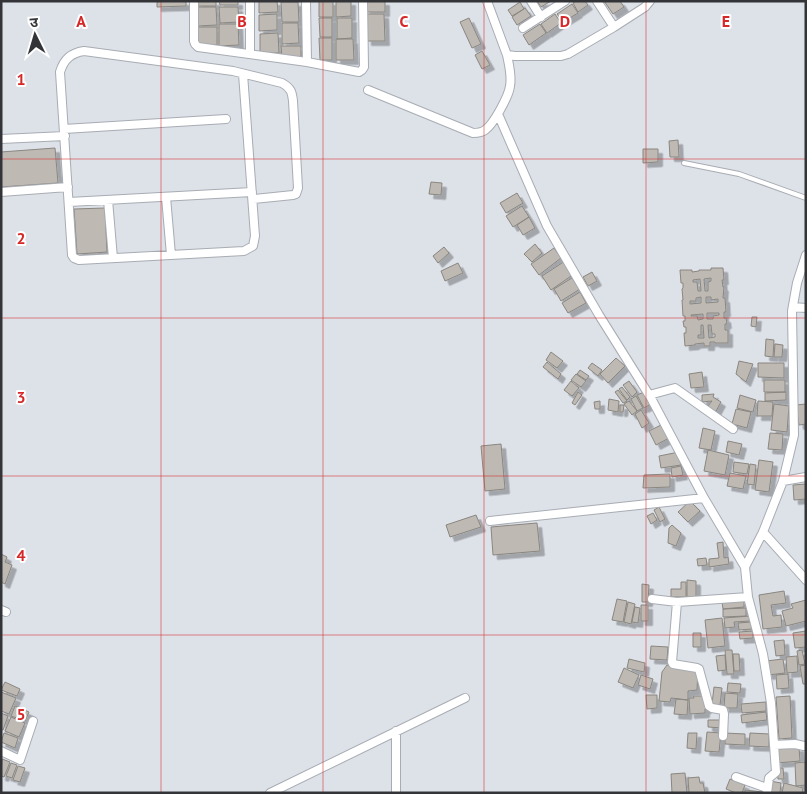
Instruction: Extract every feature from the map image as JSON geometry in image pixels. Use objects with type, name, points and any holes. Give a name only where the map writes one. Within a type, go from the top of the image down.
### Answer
[{"type":"street","points":[[194,1],[194,41],[196,46],[308,62],[355,72],[359,72],[364,67],[363,1]]},
{"type":"street","points":[[250,1],[250,53]]},
{"type":"street","points":[[306,1],[308,62]]},
{"type":"street","points":[[368,90],[473,133],[486,130],[508,95],[511,80],[507,55],[487,1]]},
{"type":"street","points":[[531,1],[541,17]]},
{"type":"street","points":[[523,28],[566,1]]},
{"type":"street","points":[[597,1],[614,27]]},
{"type":"street","points":[[507,55],[561,56],[568,54],[645,7],[650,1]]},
{"type":"street","points":[[69,202],[166,197],[252,196],[293,196],[298,188],[294,101],[291,90],[282,83],[233,71],[84,51],[76,52],[66,59],[60,72],[72,255],[79,260],[244,251],[254,246],[255,236],[252,196],[243,74]]},
{"type":"street","points":[[499,111],[547,226],[649,395],[704,498],[745,567],[748,597],[763,654],[772,703],[776,772],[770,778],[767,790],[736,776]]},
{"type":"street","points":[[1,139],[226,119]]},
{"type":"street","points":[[1,192],[68,187]]},
{"type":"street","points":[[166,197],[171,255]]},
{"type":"street","points":[[108,200],[113,258]]},
{"type":"street","points":[[745,567],[763,532],[783,481],[794,435],[793,307],[797,283],[806,256]]},
{"type":"street","points":[[793,307],[806,308]]},
{"type":"street","points":[[649,395],[675,388],[733,429]]},
{"type":"street","points":[[783,481],[806,477]]},
{"type":"street","points":[[490,521],[704,498]]},
{"type":"street","points":[[763,532],[806,580]]},
{"type":"street","points":[[652,599],[677,602],[748,597]]},
{"type":"street","points":[[677,602],[672,662],[673,664],[699,669],[710,706],[723,710],[723,736]]},
{"type":"street","points":[[270,793],[464,698]]},
{"type":"street","points":[[1,751],[20,760],[33,721]]},
{"type":"street","points":[[396,731],[396,793]]},
{"type":"street","points":[[774,745],[795,744],[804,746]]},
{"type":"lane","points":[[684,162],[739,174],[806,198]]},
{"type":"building","points":[[157,1],[186,1],[186,6],[157,7]]},
{"type":"building","points":[[198,1],[216,1],[216,6],[198,6]]},
{"type":"building","points":[[219,1],[238,1],[238,5],[220,5]]},
{"type":"building","points":[[259,1],[277,1],[278,12],[259,13]]},
{"type":"building","points":[[319,1],[333,1],[333,17],[319,17]]},
{"type":"building","points":[[336,1],[351,1],[351,16],[336,17]]},
{"type":"building","points":[[366,1],[385,1],[385,12],[366,12]]},
{"type":"building","points":[[537,1],[551,1],[541,7]]},
{"type":"building","points":[[585,1],[588,5],[578,12],[573,3]]},
{"type":"building","points":[[604,1],[620,1],[624,7],[613,14]]},
{"type":"building","points":[[281,2],[298,2],[299,22],[282,22]]},
{"type":"building","points":[[520,2],[524,9],[512,16],[508,10]]},
{"type":"building","points":[[572,4],[578,13],[563,22],[557,14]]},
{"type":"building","points":[[197,7],[216,7],[217,25],[198,26]]},
{"type":"building","points":[[219,7],[238,7],[239,22],[220,23]]},
{"type":"building","points":[[525,8],[531,16],[517,25],[512,17]]},
{"type":"building","points":[[277,14],[277,30],[259,31],[259,15]]},
{"type":"building","points":[[366,14],[384,14],[385,41],[367,41]]},
{"type":"building","points":[[555,14],[561,23],[547,33],[541,24]]},
{"type":"building","points":[[319,18],[332,18],[332,37],[320,37]]},
{"type":"building","points":[[337,18],[352,18],[352,38],[337,39]]},
{"type":"building","points":[[469,18],[481,44],[472,48],[460,22]]},
{"type":"building","points":[[282,23],[298,23],[299,43],[282,44]]},
{"type":"building","points":[[219,24],[238,24],[239,45],[219,46]]},
{"type":"building","points":[[540,24],[546,33],[529,45],[523,35]]},
{"type":"building","points":[[197,27],[217,27],[217,45],[197,46]]},
{"type":"building","points":[[278,33],[279,53],[260,53],[260,34]]},
{"type":"building","points":[[319,38],[332,38],[332,60],[320,60]]},
{"type":"building","points":[[336,39],[353,39],[354,60],[336,60]]},
{"type":"building","points":[[281,46],[301,46],[301,57],[282,57]]},
{"type":"building","points":[[482,51],[490,65],[482,69],[475,55]]},
{"type":"building","points":[[678,140],[679,157],[670,157],[669,141]]},
{"type":"building","points":[[55,148],[58,183],[1,187],[1,152]]},
{"type":"building","points":[[643,149],[658,149],[658,162],[643,163]]},
{"type":"building","points":[[431,182],[442,183],[441,195],[429,194]]},
{"type":"building","points":[[517,193],[523,203],[506,213],[500,203]]},
{"type":"building","points":[[522,206],[529,217],[513,227],[506,216]]},
{"type":"building","points":[[105,208],[107,252],[77,254],[74,209]]},
{"type":"building","points":[[529,217],[535,228],[523,235],[517,225]]},
{"type":"building","points":[[535,244],[542,253],[532,262],[524,254]]},
{"type":"building","points":[[444,247],[449,253],[438,263],[433,256]]},
{"type":"building","points":[[554,248],[561,258],[539,275],[531,264]]},
{"type":"building","points":[[565,261],[574,274],[551,290],[542,276]]},
{"type":"building","points":[[458,263],[463,273],[445,281],[441,271]]},
{"type":"building","points":[[711,268],[723,268],[723,298],[725,298],[726,312],[724,312],[724,318],[726,318],[727,324],[725,324],[725,330],[728,330],[728,343],[710,342],[710,346],[704,346],[704,343],[685,346],[684,333],[686,333],[686,327],[684,327],[683,321],[685,321],[685,316],[683,316],[683,283],[681,283],[680,270],[692,270],[692,272],[711,270]],"holes":[[[711,278],[711,281],[708,282],[708,291],[705,291],[704,279]],[[700,279],[701,291],[698,291],[697,282],[693,282],[693,280]],[[701,297],[701,303],[690,304],[690,301],[696,301],[696,298]],[[706,297],[711,297],[711,300],[718,299],[718,302],[706,303]],[[707,313],[719,313],[719,315],[713,316],[713,319],[707,319]],[[703,314],[703,319],[698,320],[697,316],[691,316]],[[701,325],[703,325],[704,338],[698,338],[698,335],[701,335]],[[708,325],[711,325],[712,334],[715,334],[715,337],[709,338]]]},
{"type":"building","points":[[592,272],[597,281],[588,286],[583,277]]},
{"type":"building","points":[[572,278],[580,289],[561,301],[554,289]]},
{"type":"building","points":[[580,292],[586,303],[568,313],[562,303]]},
{"type":"building","points":[[752,317],[757,317],[756,327],[751,326]]},
{"type":"building","points":[[766,339],[774,340],[773,357],[765,356]]},
{"type":"building","points":[[775,344],[783,345],[782,357],[774,357]]},
{"type":"building","points":[[551,352],[563,361],[557,368],[546,360]]},
{"type":"building","points":[[616,358],[625,366],[608,383],[600,374]]},
{"type":"building","points":[[739,361],[753,364],[746,382],[736,374]]},
{"type":"building","points":[[547,362],[561,374],[558,379],[543,367]]},
{"type":"building","points":[[592,363],[602,370],[598,376],[588,368]]},
{"type":"building","points":[[758,363],[784,363],[784,378],[758,377]]},
{"type":"building","points":[[580,370],[589,376],[586,380],[577,374]]},
{"type":"building","points":[[702,372],[704,387],[691,388],[689,374]]},
{"type":"building","points":[[576,374],[586,381],[581,387],[571,380]]},
{"type":"building","points":[[764,380],[785,380],[785,392],[764,392]]},
{"type":"building","points":[[571,381],[579,388],[572,396],[564,390]]},
{"type":"building","points":[[629,381],[637,392],[632,397],[623,385]]},
{"type":"building","points":[[622,387],[630,397],[627,400],[619,389]]},
{"type":"building","points":[[618,390],[627,401],[623,403],[615,392]]},
{"type":"building","points":[[578,392],[582,395],[575,405],[572,403]]},
{"type":"building","points":[[644,392],[651,404],[644,408],[637,395]]},
{"type":"building","points":[[786,392],[786,400],[765,401],[765,393]]},
{"type":"building","points":[[714,394],[713,397],[721,402],[715,413],[704,404],[708,406],[712,401],[702,402],[702,395]]},
{"type":"building","points":[[740,395],[756,400],[753,412],[737,408]]},
{"type":"building","points":[[636,396],[643,408],[637,411],[631,399]]},
{"type":"building","points":[[609,399],[619,401],[618,412],[608,410]]},
{"type":"building","points":[[600,401],[600,409],[595,409],[594,402]]},
{"type":"building","points":[[629,401],[637,411],[632,415],[624,404]]},
{"type":"building","points":[[758,401],[773,402],[772,416],[757,416]]},
{"type":"building","points":[[774,404],[789,406],[787,432],[771,430]]},
{"type":"building","points":[[806,404],[806,424],[799,425],[796,405]]},
{"type":"building","points":[[620,405],[624,405],[623,412],[620,412]]},
{"type":"building","points":[[736,409],[751,412],[747,428],[732,424]]},
{"type":"building","points":[[641,410],[649,423],[642,428],[635,414]]},
{"type":"building","points":[[663,424],[669,438],[656,445],[649,431]]},
{"type":"building","points":[[703,428],[715,431],[711,450],[699,448]]},
{"type":"building","points":[[770,433],[783,434],[782,450],[768,449]]},
{"type":"building","points":[[728,441],[742,444],[739,455],[726,452]]},
{"type":"building","points":[[501,444],[505,489],[485,491],[481,446]]},
{"type":"building","points":[[708,450],[729,455],[725,475],[704,471]]},
{"type":"building","points":[[679,452],[681,465],[661,468],[659,456]]},
{"type":"building","points":[[759,460],[773,462],[769,492],[755,490]]},
{"type":"building","points":[[734,462],[749,464],[747,474],[733,472]]},
{"type":"building","points":[[750,464],[756,465],[754,485],[747,484]]},
{"type":"building","points":[[681,466],[683,475],[672,477],[671,468]]},
{"type":"building","points":[[730,473],[746,476],[743,489],[727,486]]},
{"type":"building","points":[[670,474],[670,487],[643,488],[644,475]]},
{"type":"building","points":[[806,484],[806,499],[794,500],[793,485]]},
{"type":"building","points":[[690,501],[700,511],[688,522],[678,512]]},
{"type":"building","points":[[659,507],[665,519],[660,522],[654,510]]},
{"type":"building","points":[[653,513],[657,520],[651,524],[647,516]]},
{"type":"building","points":[[476,515],[481,527],[450,537],[446,525]]},
{"type":"building","points":[[537,523],[540,551],[493,555],[491,527]]},
{"type":"building","points":[[672,525],[681,533],[676,546],[668,543],[669,528]]},
{"type":"building","points":[[723,542],[724,558],[728,557],[729,564],[709,567],[709,559],[719,558],[717,543]]},
{"type":"building","points":[[1,554],[7,557],[5,562],[12,565],[5,584],[1,582]]},
{"type":"building","points":[[706,558],[707,565],[698,566],[697,559]]},
{"type":"building","points":[[687,580],[696,581],[696,597],[687,597]]},
{"type":"building","points":[[681,582],[686,582],[686,597],[671,597],[671,589],[681,589]]},
{"type":"building","points":[[642,584],[649,585],[648,602],[642,602]]},
{"type":"building","points":[[784,591],[786,603],[771,605],[773,616],[781,615],[782,627],[763,629],[759,595]]},
{"type":"building","points":[[617,599],[627,601],[623,622],[612,620]]},
{"type":"building","points":[[744,600],[744,607],[723,609],[722,602]]},
{"type":"building","points":[[806,600],[806,621],[786,626],[782,611],[793,608],[791,604]]},
{"type":"building","points":[[628,602],[635,604],[631,624],[624,622]]},
{"type":"building","points":[[641,605],[648,605],[648,621],[641,621]]},
{"type":"building","points":[[635,607],[640,608],[638,623],[632,622]]},
{"type":"building","points":[[746,608],[746,616],[723,617],[723,609]]},
{"type":"building","points":[[750,616],[750,621],[734,622],[735,627],[725,628],[724,618]]},
{"type":"building","points":[[722,618],[725,646],[708,648],[705,620]]},
{"type":"building","points":[[751,622],[752,629],[739,630],[738,623]]},
{"type":"building","points":[[753,631],[753,638],[740,639],[739,632]]},
{"type":"building","points":[[806,631],[806,647],[795,648],[793,633]]},
{"type":"building","points":[[693,633],[701,633],[701,647],[693,647]]},
{"type":"building","points":[[784,640],[785,655],[776,656],[774,641]]},
{"type":"building","points":[[651,646],[668,647],[667,660],[650,659]]},
{"type":"building","points":[[725,650],[732,650],[734,674],[727,674]]},
{"type":"building","points":[[802,650],[805,664],[799,665],[797,651]]},
{"type":"building","points":[[733,654],[739,654],[740,671],[734,671]]},
{"type":"building","points":[[725,655],[726,670],[718,671],[716,656]]},
{"type":"building","points":[[797,656],[798,672],[787,673],[786,657]]},
{"type":"building","points":[[629,659],[645,663],[644,672],[627,668]]},
{"type":"building","points":[[783,659],[785,673],[768,675],[766,661]]},
{"type":"building","points":[[667,665],[698,670],[697,690],[688,691],[688,700],[671,698],[670,702],[659,701],[662,672]]},
{"type":"building","points":[[806,665],[806,684],[803,684],[800,666]]},
{"type":"building","points":[[624,668],[639,675],[633,688],[618,682]]},
{"type":"building","points":[[788,674],[789,688],[777,689],[776,675]]},
{"type":"building","points":[[641,675],[653,679],[650,689],[638,685]]},
{"type":"building","points":[[5,682],[20,689],[17,696],[1,690]]},
{"type":"building","points":[[728,683],[741,684],[740,693],[727,692]]},
{"type":"building","points":[[714,687],[722,688],[720,705],[712,704]]},
{"type":"building","points":[[1,692],[16,698],[9,714],[1,711]]},
{"type":"building","points":[[725,693],[738,694],[737,708],[724,708]]},
{"type":"building","points":[[646,695],[657,695],[657,708],[647,709]]},
{"type":"building","points":[[693,696],[705,696],[707,709],[705,709],[705,713],[690,714],[689,698],[694,698]]},
{"type":"building","points":[[790,696],[792,738],[779,739],[776,697]]},
{"type":"building","points":[[676,699],[688,700],[687,715],[674,714]]},
{"type":"building","points":[[766,702],[766,711],[742,713],[741,704]]},
{"type":"building","points":[[15,706],[29,712],[25,721],[11,716]]},
{"type":"building","points":[[766,712],[767,720],[742,723],[741,715]]},
{"type":"building","points":[[1,713],[8,716],[3,730],[1,729]]},
{"type":"building","points":[[11,717],[25,723],[19,737],[5,731]]},
{"type":"building","points":[[708,720],[722,720],[722,728],[708,727]]},
{"type":"building","points":[[707,732],[721,733],[719,752],[705,751]]},
{"type":"building","points":[[4,733],[18,738],[15,748],[1,742]]},
{"type":"building","points":[[688,733],[697,733],[696,749],[687,748]]},
{"type":"building","points":[[725,733],[745,734],[745,745],[725,744]]},
{"type":"building","points":[[750,733],[769,734],[769,747],[749,746]]},
{"type":"building","points":[[799,747],[800,761],[777,763],[776,749]]},
{"type":"building","points":[[2,759],[10,762],[4,777],[1,776]]},
{"type":"building","points":[[806,762],[806,785],[796,786],[795,763]]},
{"type":"building","points":[[11,763],[17,765],[12,778],[6,776]]},
{"type":"building","points":[[18,766],[25,768],[20,782],[13,780]]},
{"type":"building","points":[[777,768],[783,768],[784,779],[778,779]]},
{"type":"building","points":[[685,773],[687,793],[672,793],[671,774]]},
{"type":"building","points":[[699,777],[700,783],[703,783],[705,793],[689,793],[688,778]]},
{"type":"building","points":[[730,779],[745,785],[742,793],[726,789]]},
{"type":"building","points":[[770,781],[781,783],[780,793],[768,793]]},
{"type":"building","points":[[784,783],[803,788],[802,793],[782,793]]},
{"type":"building","points":[[745,790],[763,792],[763,793],[745,793]]}]
